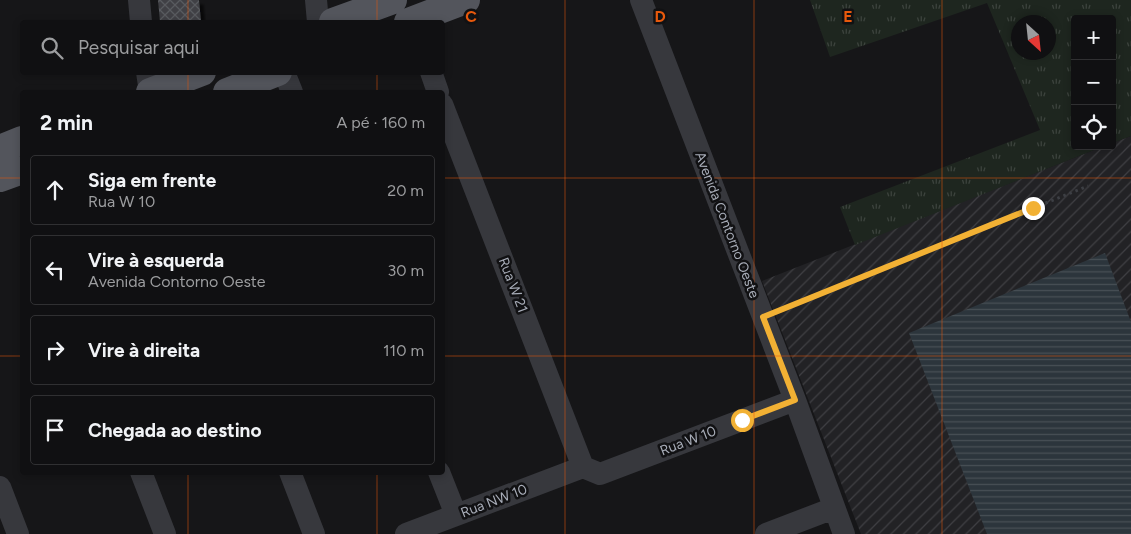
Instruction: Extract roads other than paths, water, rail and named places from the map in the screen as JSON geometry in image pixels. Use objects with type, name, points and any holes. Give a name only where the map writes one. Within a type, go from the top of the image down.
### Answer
[{"type":"main road","points":[[338,20],[393,0]]},
{"type":"main road","points":[[415,20],[466,0]]},
{"type":"main road","points":[[155,90],[194,75]]},
{"type":"main road","points":[[232,90],[270,75]]},
{"type":"main road","points":[[0,149],[20,141]]},
{"type":"main road","points":[[0,178],[20,171]]},
{"type":"street","points":[[138,0],[141,20]]},
{"type":"street","points":[[316,0],[318,20]]},
{"type":"street","name":"Avenida Contorno Oeste","points":[[641,0],[795,400],[844,534]]},
{"type":"street","points":[[148,75],[150,90]]},
{"type":"street","points":[[285,75],[291,90]]},
{"type":"street","points":[[431,75],[437,90]]},
{"type":"street","name":"Rua W 21","points":[[445,112],[582,467]]},
{"type":"street","name":"Rua W 10","points":[[582,467],[600,474],[795,400]]},
{"type":"street","name":"Rua NW 10","points":[[406,534],[582,467]]},
{"type":"street","points":[[142,475],[164,534]]},
{"type":"street","points":[[291,475],[314,534]]},
{"type":"street","points":[[440,475],[456,515]]},
{"type":"street","points":[[0,487],[18,534]]},
{"type":"street","points":[[766,534],[834,508]]}]
